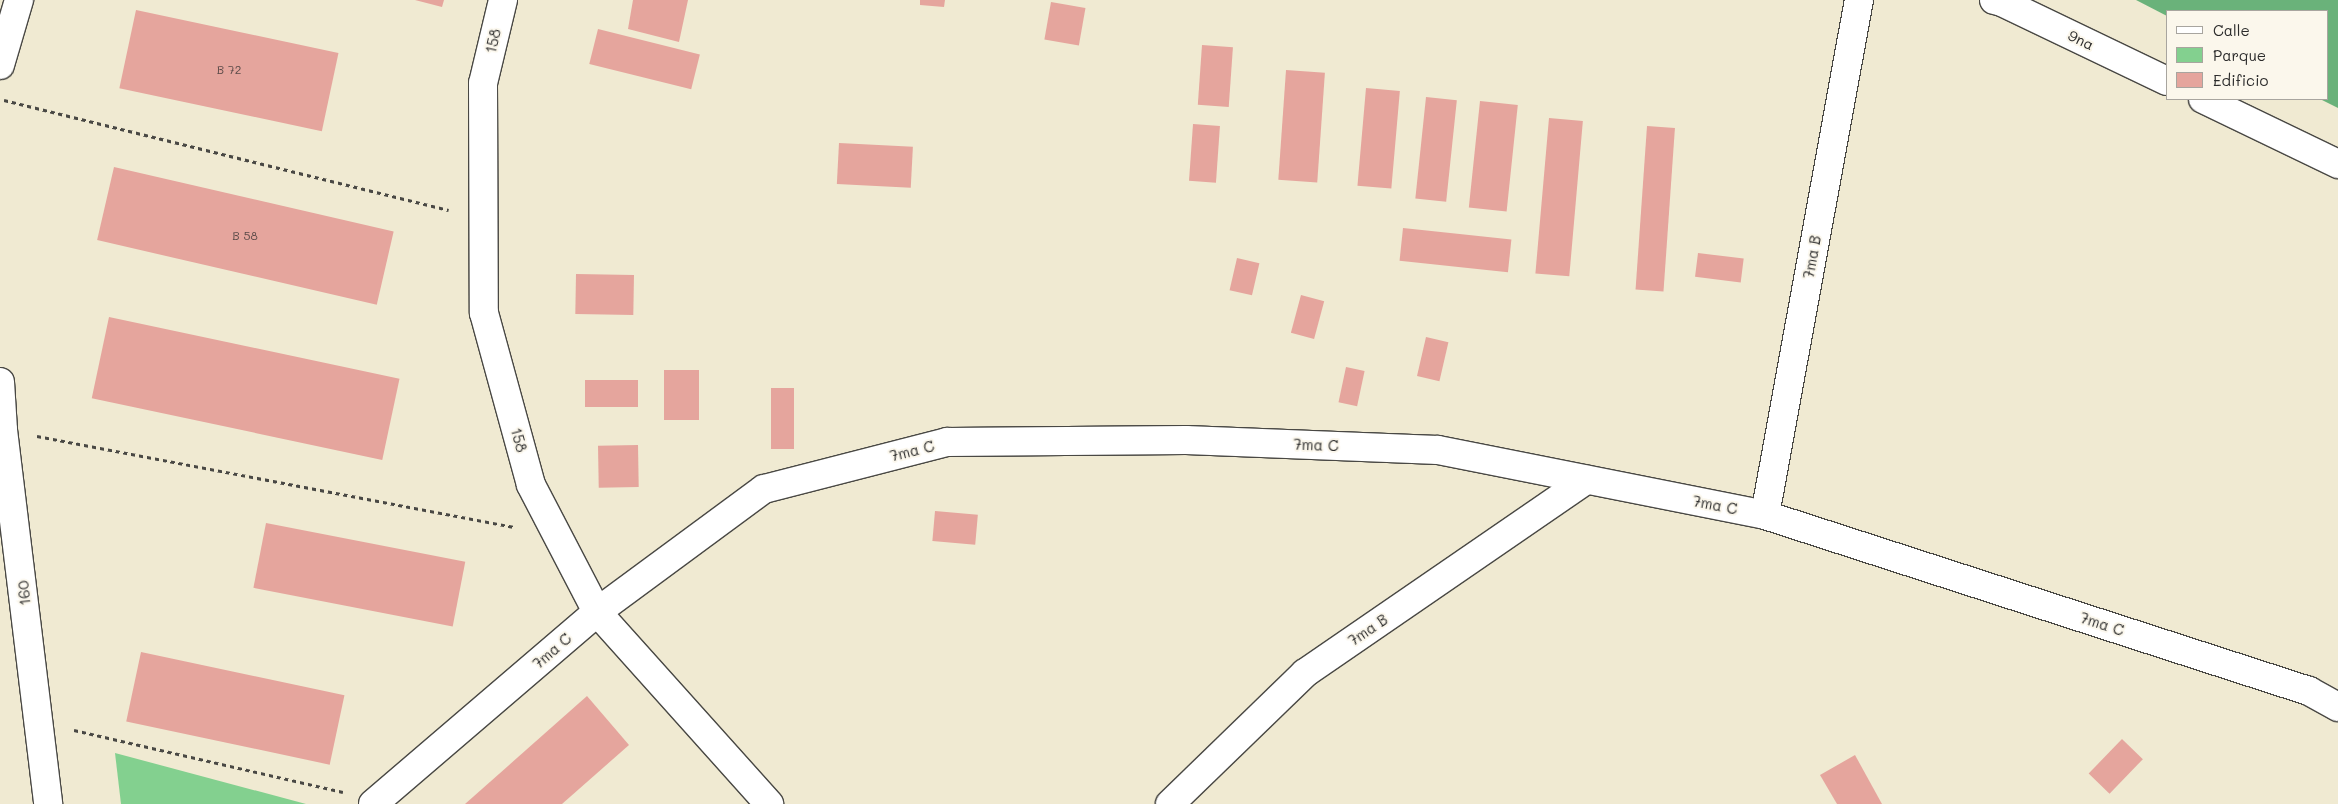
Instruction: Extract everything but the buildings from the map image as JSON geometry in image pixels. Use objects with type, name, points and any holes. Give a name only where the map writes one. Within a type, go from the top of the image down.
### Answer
[{"type":"street","points":[[0,65],[19,0]]},
{"type":"street","name":"158","points":[[503,0],[483,83],[484,313],[531,485],[597,612],[769,804]]},
{"type":"street","name":"7ma B","points":[[1765,515],[1859,0]]},
{"type":"street","name":"9na","points":[[1994,0],[2002,2],[2166,81]]},
{"type":"street","points":[[2206,100],[2338,164]]},
{"type":"street","name":"160","points":[[0,382],[48,804]]},
{"type":"street","name":"7ma C","points":[[376,802],[597,612],[764,489],[947,442],[1186,440],[1438,450],[1765,515],[2309,691],[2338,707]]},
{"type":"street","name":"7ma B","points":[[1170,804],[1305,674],[1586,480]]},
{"type":"path","points":[[0,99],[484,218]]},
{"type":"path","points":[[4,430],[557,535]]},
{"type":"path","points":[[38,722],[376,802]]},
{"type":"green space","points":[[2136,0],[2338,0],[2338,108],[2322,100],[2328,100],[2328,10],[2166,10],[2166,15]]},
{"type":"green space","points":[[115,753],[306,804],[121,804]]}]
